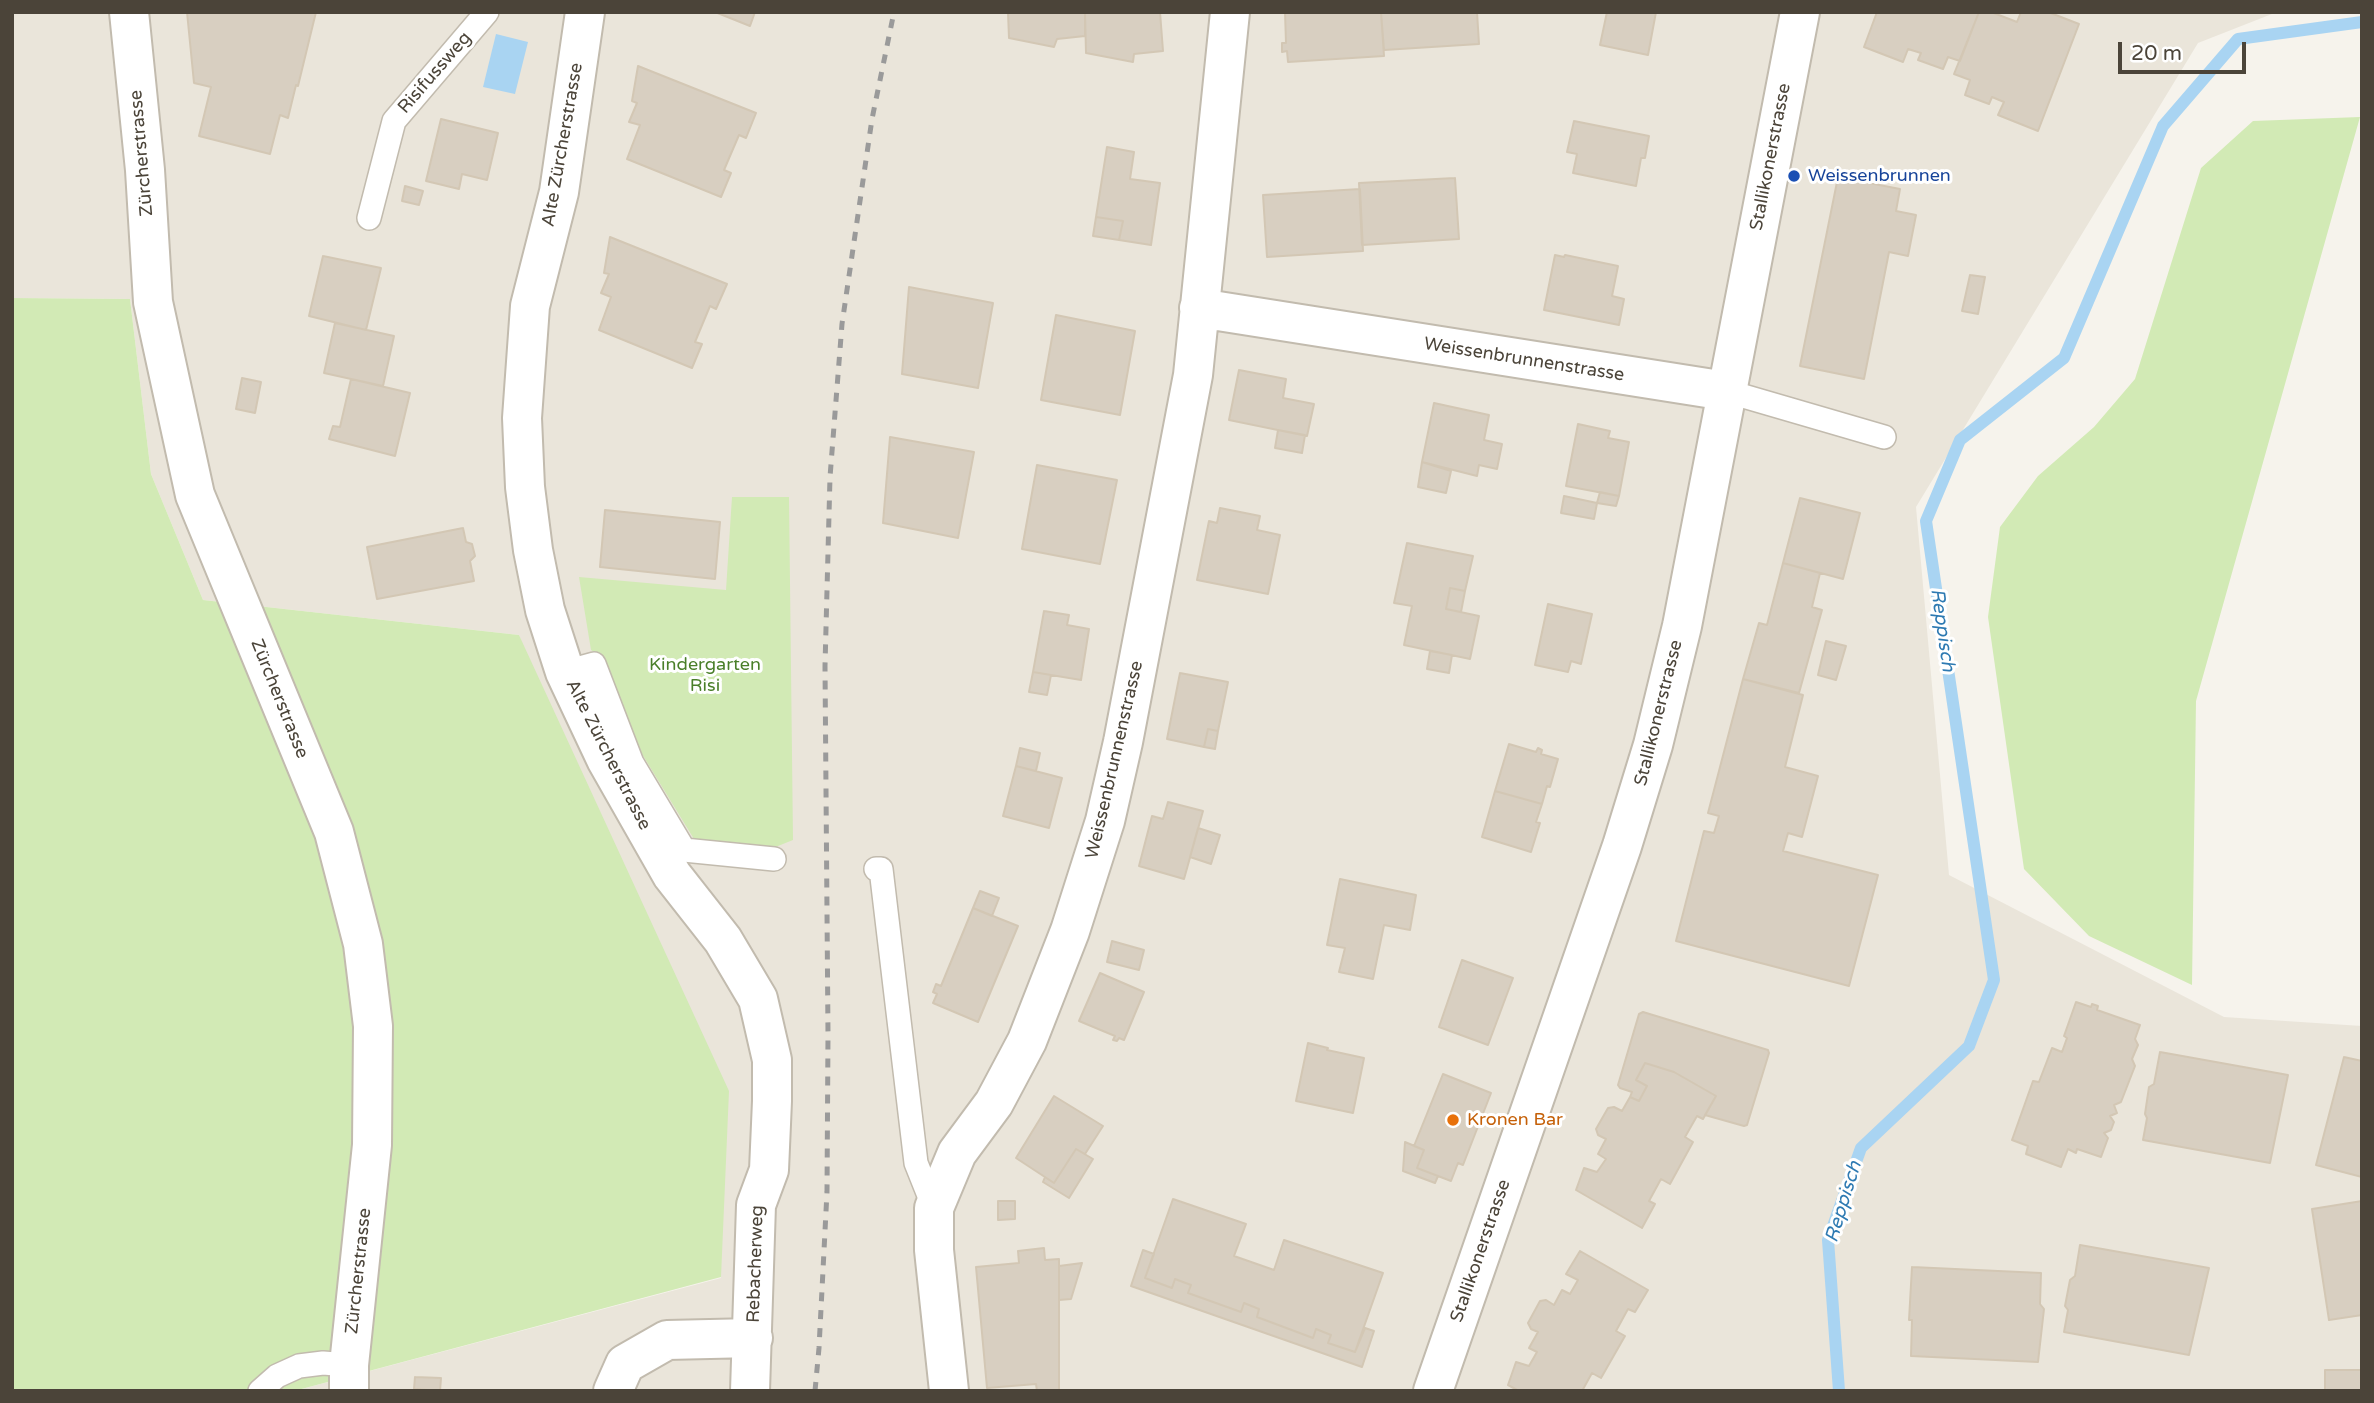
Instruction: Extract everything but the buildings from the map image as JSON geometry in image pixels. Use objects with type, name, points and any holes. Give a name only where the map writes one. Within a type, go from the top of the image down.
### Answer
[{"type":"street","name":"Zürcherstrasse","points":[[130,12],[145,170],[153,302],[195,495],[334,832],[363,944],[373,1026],[372,1145],[349,1378]]},
{"type":"street","name":"Alte Zürcherstrasse","points":[[585,12],[559,192],[530,306],[522,418],[525,487],[533,550],[545,610],[565,672],[606,759],[671,875],[723,940]]},
{"type":"street","name":"Weissenbrunnenstrasse","points":[[949,1391],[934,1250],[934,1208],[957,1153],[994,1103],[1027,1041],[1070,931],[1105,821],[1123,742],[1193,375],[1230,12]]},
{"type":"street","name":"Stallikonerstrasse","points":[[1433,1391],[1622,846],[1653,745],[1682,626],[1800,12]]},
{"type":"street","name":"Weissenbrunnenstrasse","points":[[1199,308],[1726,391]]},
{"type":"street","name":"Rebacherweg","points":[[723,940],[758,999],[772,1060],[769,1170],[756,1205],[750,1391]]},
{"type":"street","points":[[613,1391],[625,1364],[667,1340],[753,1338]]},
{"type":"lane","name":"Risifussweg","points":[[369,218],[394,121],[487,12]]},
{"type":"lane","points":[[1726,391],[1884,437]]},
{"type":"lane","points":[[565,672],[594,664],[632,763],[684,849],[774,859]]},
{"type":"lane","points":[[876,869],[881,869],[916,1163],[934,1208]]},
{"type":"lane","points":[[260,1391],[277,1376],[299,1366],[323,1363],[349,1378]]},
{"type":"shaded area","points":[[12,12],[2277,12],[2198,43],[1916,507],[1949,875],[2224,1017],[2362,1026],[2362,1391],[294,1391],[721,1278],[519,635],[203,600],[151,474],[130,299],[12,298]]},
{"type":"green space","points":[[2360,117],[2196,701],[2192,985],[2089,936],[2024,869],[1988,617],[2000,527],[2038,476],[2094,427],[2135,379],[2201,168],[2253,121]]},
{"type":"green space","points":[[12,298],[130,299],[151,474],[203,600],[519,635],[729,1091],[721,1277],[294,1391],[12,1391]]},
{"type":"green space","name":"Kindergarten Risi","points":[[732,497],[789,497],[793,840],[773,848],[694,839],[642,754],[604,658],[591,650],[579,577],[726,590]]},
{"type":"water","points":[[496,34],[528,42],[515,94],[483,87]]},
{"type":"waterway","name":"Reppisch","points":[[1839,1391],[1828,1240],[1861,1148],[1969,1046],[1994,980],[1926,521],[1960,440],[2064,358],[2163,126],[2238,39],[2362,22]]},
{"type":"railway","points":[[815,1391],[827,1192],[825,666],[830,477],[842,324],[872,119],[894,12]]},
{"type":"place","name":"Weissenbrunnen","points":[[1794,176]]},
{"type":"place","name":"Kronen Bar","points":[[1453,1120]]}]
